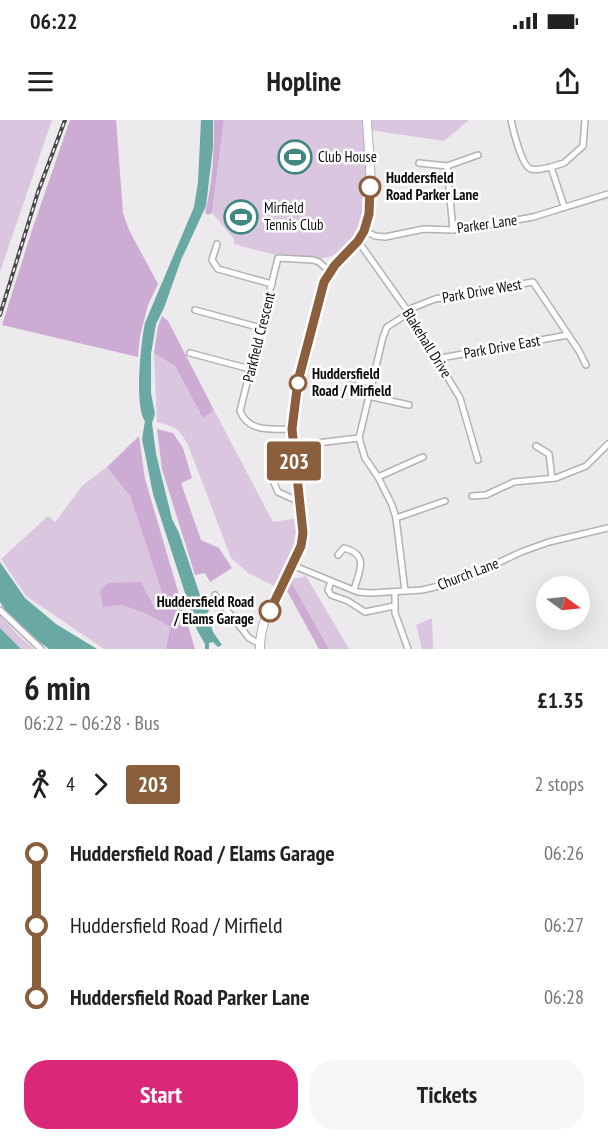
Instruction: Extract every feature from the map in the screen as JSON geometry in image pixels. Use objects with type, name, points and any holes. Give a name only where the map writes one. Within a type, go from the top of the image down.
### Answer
[{"type":"highway","points":[[260,647],[270,611],[301,546],[303,533],[301,503],[293,457],[294,404],[304,353],[324,282],[364,231],[370,199],[367,120]]},
{"type":"street","points":[[511,120],[526,166],[535,170],[551,167],[570,158],[583,146],[585,120]]},
{"type":"street","points":[[419,163],[447,166],[478,155]]},
{"type":"street","points":[[447,166],[453,230]]},
{"type":"street","points":[[551,167],[564,206]]},
{"type":"street","name":"Parker Lane","points":[[364,231],[385,237],[424,229],[453,230],[518,220],[608,194]]},
{"type":"street","name":"Blakehall Drive","points":[[358,241],[408,311],[460,398],[476,457]]},
{"type":"street","points":[[217,244],[212,260],[218,269],[272,284]]},
{"type":"street","name":"Parkfield Crescent","points":[[292,429],[260,429],[242,418],[240,411],[250,369],[278,258],[313,260],[319,262],[330,272]]},
{"type":"street","name":"Park Drive West","points":[[408,311],[435,299],[533,282],[586,365]]},
{"type":"street","points":[[195,310],[261,328]]},
{"type":"street","points":[[405,591],[396,518],[378,477],[365,459],[360,438],[382,337],[387,327],[408,311]]},
{"type":"street","name":"Park Drive East","points":[[435,359],[568,335]]},
{"type":"street","points":[[190,353],[250,369]]},
{"type":"street","points":[[333,374],[371,383]]},
{"type":"street","points":[[368,396],[409,405]]},
{"type":"street","points":[[317,443],[360,438]]},
{"type":"street","points":[[472,496],[486,495],[514,482],[552,478],[586,466],[608,444]]},
{"type":"street","points":[[536,446],[549,454],[552,478]]},
{"type":"street","points":[[378,477],[423,457]]},
{"type":"street","points":[[268,469],[278,492],[301,503]]},
{"type":"street","points":[[396,518],[445,501]]},
{"type":"street","name":"Church Lane","points":[[292,565],[331,582],[371,593],[433,588],[460,580],[549,542],[608,528]]},
{"type":"street","points":[[338,555],[344,548],[352,550],[360,557],[361,565],[354,590]]},
{"type":"street","points":[[331,582],[329,593],[365,612],[394,606]]},
{"type":"street","points":[[395,592],[394,606],[408,649]]},
{"type":"street","points":[[215,596],[249,638],[260,647]]},
{"type":"street","points":[[0,610],[41,649]]},
{"type":"shaded area","points":[[0,120],[52,120],[0,272]]},
{"type":"shaded area","points":[[70,120],[116,120],[123,213],[129,230],[158,284],[148,305],[140,336],[138,357],[2,325]]},
{"type":"shaded area","points":[[214,120],[224,120],[212,213],[208,215],[205,213],[210,190]]},
{"type":"shaded area","points":[[224,120],[365,120],[365,200],[361,220],[353,238],[341,251],[324,258],[303,259],[279,256],[234,244],[234,239],[212,213]]},
{"type":"shaded area","points":[[370,120],[469,120],[444,141],[370,130]]},
{"type":"shaded area","points":[[162,316],[168,321],[214,410],[203,418],[175,366],[154,353]]},
{"type":"shaded area","points":[[154,353],[175,366],[203,417],[214,410],[273,522],[299,518],[295,546],[274,586],[248,573],[231,558],[188,445],[176,429],[157,422]]},
{"type":"shaded area","points":[[157,429],[173,433],[183,448],[192,478],[181,483],[201,540],[219,548],[232,568],[210,582],[205,573],[195,575],[162,469]]},
{"type":"shaded area","points":[[139,436],[145,479],[195,649],[166,649],[170,627],[149,615],[122,605],[103,607],[100,591],[108,583],[141,582],[155,608],[165,602],[130,496],[107,467]]},
{"type":"shaded area","points":[[107,467],[130,496],[165,602],[155,609],[141,582],[103,607],[122,605],[149,615],[170,627],[166,649],[104,649],[26,596],[1,559],[48,516],[55,522],[83,485]]},
{"type":"shaded area","points":[[306,576],[349,649],[329,649],[290,580]]},
{"type":"shaded area","points":[[290,580],[329,649],[319,649],[286,589]]},
{"type":"shaded area","points":[[0,615],[34,649],[21,649],[0,628]]},
{"type":"shaded area","points":[[432,618],[433,649],[422,649],[416,625]]},
{"type":"water","points":[[201,120],[213,120],[213,147],[206,206],[181,260],[156,324],[151,354],[151,393],[155,414],[152,423],[156,454],[172,519],[179,533],[205,610],[209,611],[207,613],[213,632],[222,645],[218,647],[213,642],[209,643],[209,649],[205,649],[205,644],[197,630],[153,494],[142,439],[145,421],[139,389],[140,358],[145,323],[194,207],[198,182]]},
{"type":"water","points":[[0,562],[25,598],[56,624],[97,649],[49,649],[37,640],[6,611],[0,602]]},
{"type":"water","points":[[0,628],[21,649],[0,649]]},
{"type":"railway","points":[[0,315],[38,192],[65,120]]},
{"type":"bus line","name":"203","points":[[270,611],[301,546],[303,533],[301,503],[293,457],[292,429],[294,404],[304,353],[324,282],[335,265],[358,241],[364,231],[369,214],[370,187]]},
{"type":"place","name":"Club House","points":[[295,157]]},
{"type":"place","name":"Huddersfield Road Parker Lane","points":[[370,187]]},
{"type":"place","name":"Mirfield Tennis Club","points":[[241,217]]},
{"type":"place","name":"Huddersfield Road / Mirfield","points":[[298,383]]},
{"type":"place","name":"Huddersfield Road / Elams Garage","points":[[270,611]]}]
